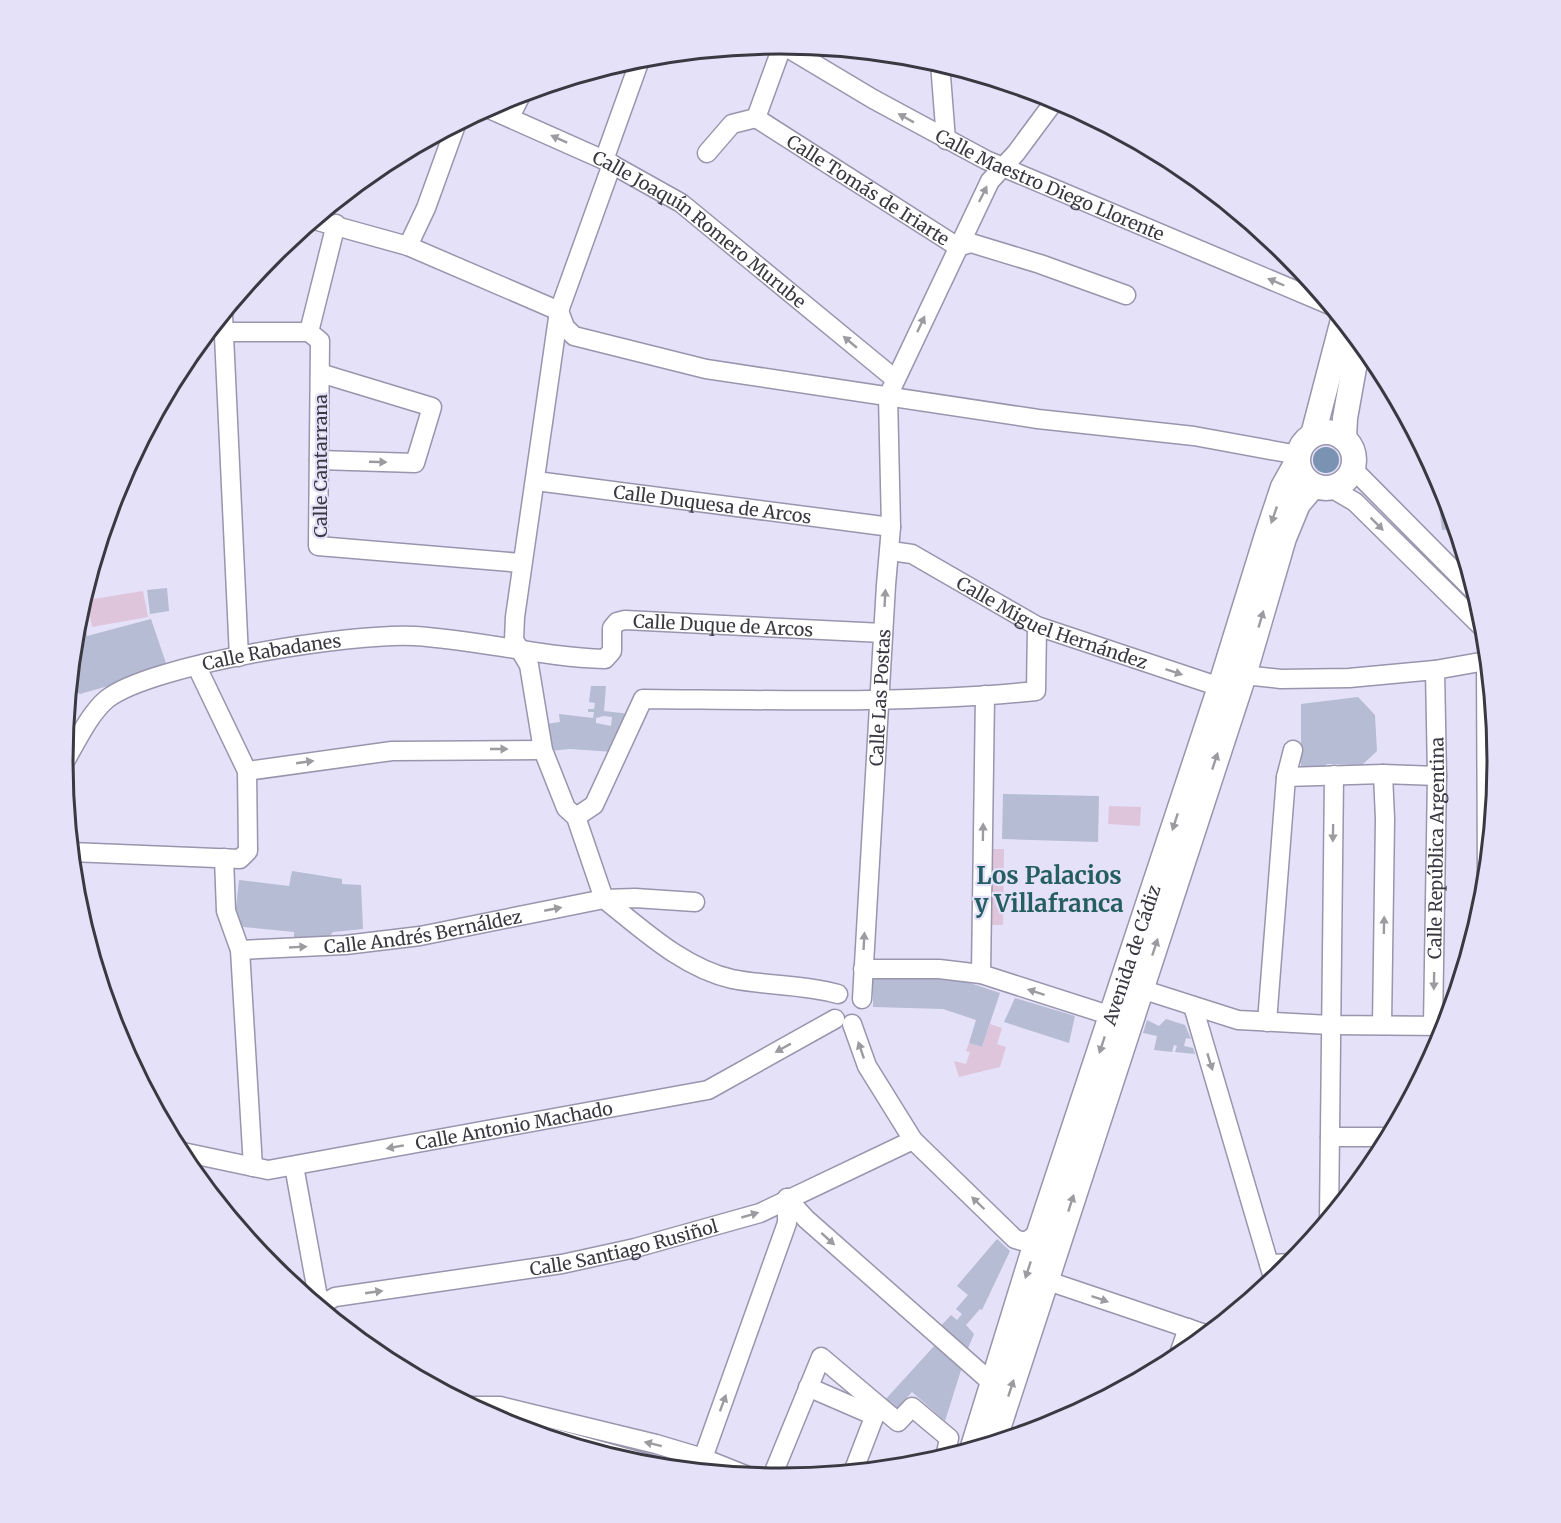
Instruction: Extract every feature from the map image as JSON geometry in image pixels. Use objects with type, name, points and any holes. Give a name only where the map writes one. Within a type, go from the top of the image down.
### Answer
[{"type":"main road","points":[[1313,435],[1341,329]]},
{"type":"main road","points":[[1344,439],[1345,418],[1357,351]]},
{"type":"main road","points":[[1329,432],[1344,439],[1353,453],[1353,469],[1344,482],[1322,487],[1302,476],[1298,458],[1303,443],[1313,435],[1329,432]]},
{"type":"main road","name":"Avenida de Cádiz","points":[[974,1442],[1040,1233],[1220,687],[1268,532],[1283,488],[1298,458]]},
{"type":"main road","name":"Avenida de Cádiz","points":[[996,1435],[1244,675],[1290,521],[1298,504],[1322,487]]},
{"type":"street","points":[[707,153],[732,124],[756,118],[778,54]]},
{"type":"street","name":"Calle Maestro Diego Llorente","points":[[801,55],[946,140],[1002,166],[1314,297]]},
{"type":"street","points":[[637,69],[559,311],[536,481],[521,563],[514,636],[529,665],[543,750],[566,808],[576,818],[604,899],[662,946],[716,973],[741,981],[808,986],[838,994],[851,991],[862,999],[865,1009],[863,1016],[843,1022]]},
{"type":"street","points":[[941,73],[946,140]]},
{"type":"street","points":[[510,117],[516,106]]},
{"type":"street","points":[[891,388],[990,181],[1016,153],[1050,108]]},
{"type":"street","name":"Calle Joaquín Romero Murube","points":[[499,113],[608,162],[692,211],[891,388]]},
{"type":"street","name":"Calle Tomás de Iriarte","points":[[756,118],[958,247],[971,243],[1126,294]]},
{"type":"street","points":[[408,246],[426,208],[452,135]]},
{"type":"street","points":[[324,222],[408,246],[559,311],[567,330],[578,337],[706,369],[891,388],[1038,419],[1194,436],[1298,458]]},
{"type":"street","points":[[226,323],[309,332],[336,224]]},
{"type":"street","points":[[224,325],[239,657]]},
{"type":"street","name":"Calle Cantarrana","points":[[309,332],[320,341],[318,546],[521,563]]},
{"type":"street","points":[[319,460],[415,463],[432,407],[320,373]]},
{"type":"street","name":"Calle Las Postas","points":[[862,999],[883,633],[891,551],[891,388]]},
{"type":"street","points":[[1353,469],[1465,582]]},
{"type":"street","name":"Calle Duquesa de Arcos","points":[[536,481],[891,527]]},
{"type":"street","points":[[1322,487],[1355,502],[1473,618]]},
{"type":"street","name":"Calle Miguel Hernández","points":[[891,551],[912,554],[1037,626],[1220,687]]},
{"type":"street","name":"Calle Duque de Arcos","points":[[520,650],[605,659],[612,651],[612,628],[617,622],[625,620],[883,633]]},
{"type":"street","points":[[576,818],[594,805],[643,699],[879,699],[1036,691],[1037,626]]},
{"type":"street","name":"Calle Rabadanes","points":[[74,749],[100,706],[108,698],[140,681],[239,657],[329,642],[392,636],[432,637],[520,650]]},
{"type":"street","points":[[1220,687],[1244,675],[1281,679],[1349,678],[1435,670],[1480,660]]},
{"type":"street","points":[[79,852],[240,859],[248,850],[247,771],[197,667]]},
{"type":"street","name":"Calle República Argentina","points":[[1435,670],[1440,1016]]},
{"type":"street","points":[[981,974],[985,695]]},
{"type":"street","points":[[247,771],[392,751],[543,750]]},
{"type":"street","points":[[1267,1022],[1286,777],[1293,750]]},
{"type":"street","points":[[1382,1025],[1385,819],[1383,774]]},
{"type":"street","points":[[1286,777],[1383,774],[1437,776]]},
{"type":"street","points":[[1329,1207],[1334,775]]},
{"type":"street","points":[[224,858],[228,923],[240,950],[253,1167]]},
{"type":"street","name":"Calle Andrés Bernáldez","points":[[240,950],[345,945],[420,936],[604,899],[635,898],[695,902]]},
{"type":"street","points":[[863,969],[939,969],[981,974],[1112,1016]]},
{"type":"street","points":[[1141,989],[1238,1020],[1330,1025],[1436,1026]]},
{"type":"street","points":[[838,994],[830,1006],[843,1022],[867,1066],[913,1140],[1015,1239],[1025,1242],[1040,1233]]},
{"type":"street","points":[[1193,1006],[1272,1271]]},
{"type":"street","name":"Calle Antonio Machado","points":[[191,1154],[268,1170],[708,1090],[843,1022]]},
{"type":"street","points":[[1330,1137],[1380,1137]]},
{"type":"street","name":"Calle Santiago Rusiñol","points":[[325,1303],[335,1298],[562,1264],[635,1248],[760,1213],[787,1197],[913,1140]]},
{"type":"street","points":[[294,1166],[318,1296]]},
{"type":"street","points":[[787,1197],[806,1219],[992,1383]]},
{"type":"street","points":[[703,1458],[787,1223],[787,1197]]},
{"type":"street","points":[[1045,1280],[1199,1332]]},
{"type":"street","points":[[1183,1344],[1188,1328]]},
{"type":"street","points":[[775,1469],[821,1357],[877,1411]]},
{"type":"street","points":[[808,1387],[877,1411],[898,1422],[912,1407],[949,1438],[947,1449]]},
{"type":"street","points":[[493,1407],[506,1408],[703,1458],[723,1466]]},
{"type":"street","points":[[856,1464],[877,1411]]},
{"type":"shaded area","points":[[143,591],[148,617],[92,627],[89,613],[92,599]]},
{"type":"shaded area","points":[[1109,806],[1141,807],[1140,826],[1108,824]]},
{"type":"shaded area","points":[[991,849],[1004,849],[1003,925],[990,925]]},
{"type":"shaded area","points":[[990,1024],[1002,1028],[997,1044],[1006,1047],[1000,1067],[959,1077],[954,1061],[966,1064],[970,1052],[966,1051],[969,1043],[982,1047]]},
{"type":"water","points":[[1326,447],[1335,451],[1339,460],[1335,469],[1326,473],[1317,469],[1313,460],[1317,451]]},
{"type":"building","points":[[1439,504],[1448,530],[1442,530]]},
{"type":"building","points":[[167,588],[169,611],[150,614],[147,590]]},
{"type":"building","points":[[151,619],[168,669],[80,694],[77,692],[79,669],[86,627],[87,636]]},
{"type":"building","points":[[591,686],[606,686],[604,711],[630,714],[614,752],[570,749],[549,751],[546,724],[560,722],[559,714],[593,718],[594,712],[588,712],[588,709],[594,709],[595,703],[589,702]],"holes":[[[612,717],[611,726],[596,723],[596,718]]]},
{"type":"building","points":[[1358,697],[1375,715],[1377,751],[1362,765],[1327,764],[1323,768],[1301,768],[1301,704]]},
{"type":"building","points":[[1003,794],[1099,796],[1098,842],[1002,839]]},
{"type":"building","points":[[292,871],[342,879],[342,884],[361,885],[363,929],[333,932],[330,936],[319,937],[317,943],[294,941],[294,932],[234,926],[239,880],[289,886]]},
{"type":"building","points":[[873,972],[940,973],[1000,993],[982,1047],[969,1043],[976,1020],[943,1009],[873,1007]]},
{"type":"building","points":[[1015,998],[1075,1016],[1069,1043],[1004,1022]]},
{"type":"building","points":[[1166,1019],[1185,1025],[1191,1039],[1186,1038],[1184,1046],[1193,1048],[1195,1054],[1175,1052],[1177,1046],[1174,1045],[1172,1052],[1154,1050],[1157,1036],[1143,1033],[1147,1020],[1159,1026]]},
{"type":"building","points":[[997,1239],[1010,1251],[982,1310],[980,1309],[966,1325],[974,1334],[966,1353],[939,1328],[951,1315],[957,1320],[962,1314],[956,1309],[968,1295],[957,1286]]},
{"type":"building","points":[[936,1344],[962,1367],[945,1421],[912,1392],[897,1409],[892,1408],[884,1401]]},
{"type":"district","name":"Los Palacios y Villafranca","points":[[1049,889]]}]
